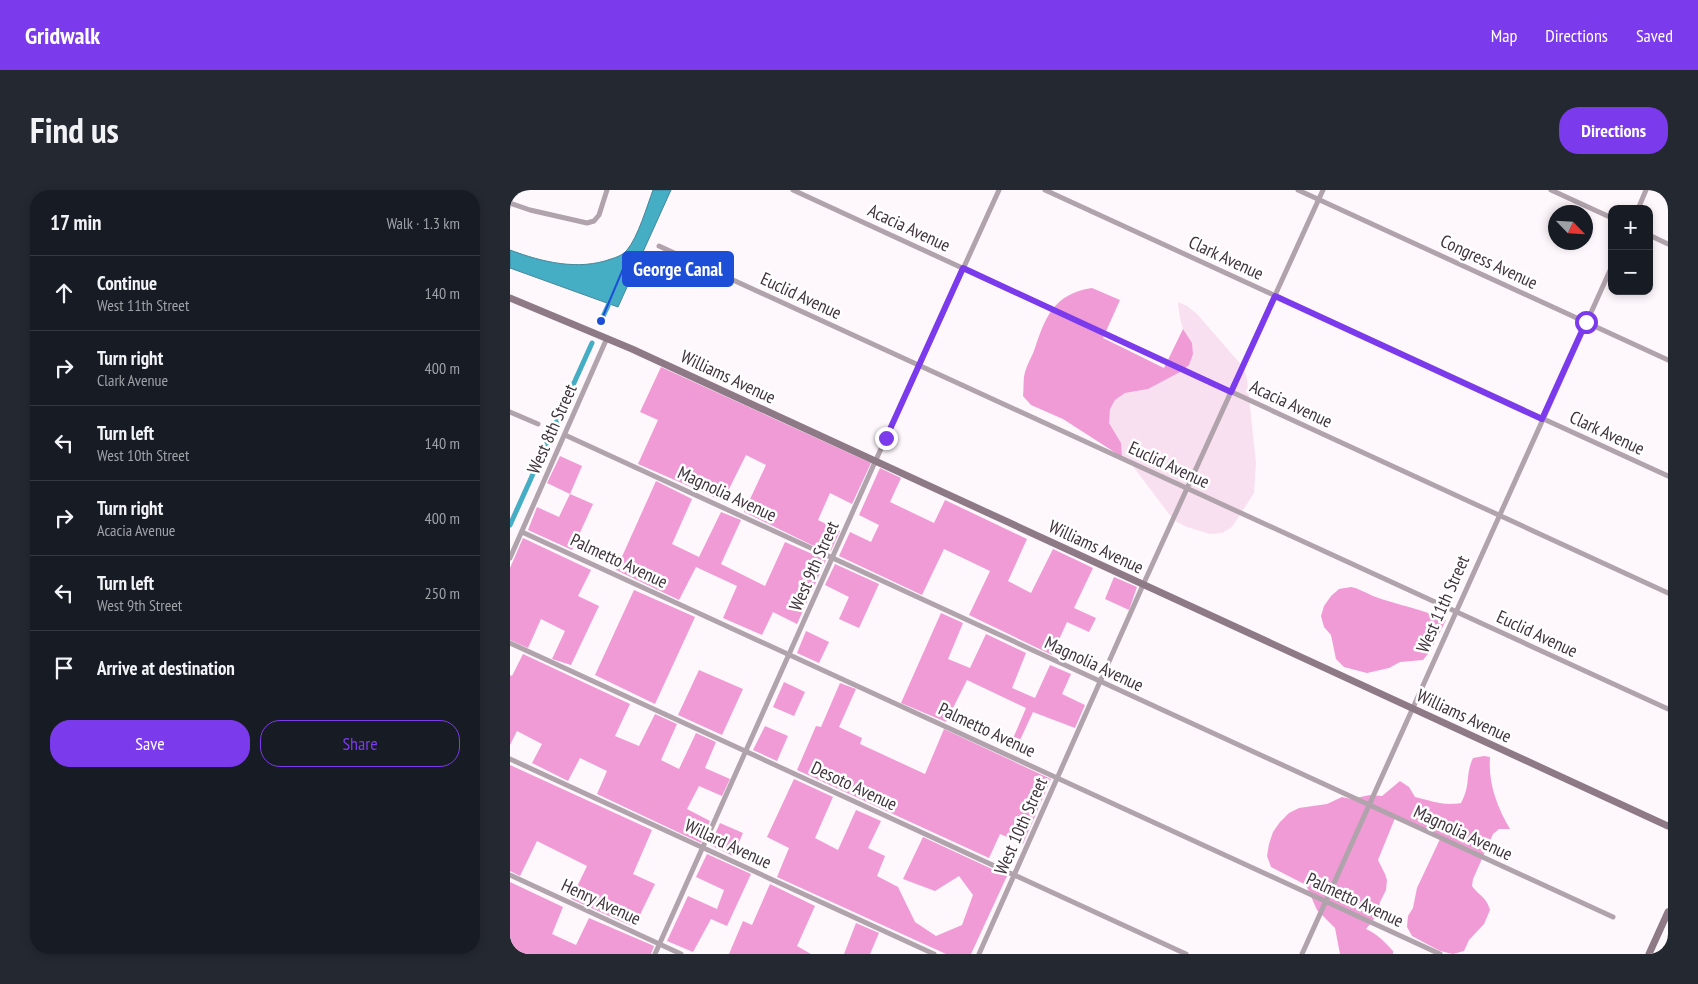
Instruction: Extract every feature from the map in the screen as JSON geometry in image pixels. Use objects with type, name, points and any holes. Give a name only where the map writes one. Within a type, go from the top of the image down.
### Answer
[{"type":"street","points":[[510,203],[530,210],[587,223],[594,221],[599,215],[607,190]]},
{"type":"street","name":"Acacia Avenue","points":[[793,190],[1668,593]]},
{"type":"street","name":"West 9th Street","points":[[656,954],[875,462],[999,190]]},
{"type":"street","name":"Clark Avenue","points":[[1045,190],[1668,476]]},
{"type":"street","name":"Congress Avenue","points":[[1298,190],[1668,360]]},
{"type":"street","name":"West 10th Street","points":[[979,954],[1143,585],[1323,190]]},
{"type":"street","points":[[1551,190],[1608,216]]},
{"type":"street","points":[[1640,205],[1646,190]]},
{"type":"street","points":[[1653,237],[1668,244]]},
{"type":"street","name":"Euclid Avenue","points":[[659,246],[1668,709]]},
{"type":"street","name":"West 11th Street","points":[[1302,954],[1608,275]]},
{"type":"street","name":"Williams Avenue","points":[[510,298],[607,338],[1668,826]]},
{"type":"street","name":"West 8th Street","points":[[510,558],[607,338]]},
{"type":"street","points":[[510,412],[538,424]]},
{"type":"street","name":"Magnolia Avenue","points":[[565,435],[1613,917]]},
{"type":"street","name":"Palmetto Avenue","points":[[522,532],[1440,954]]},
{"type":"street","name":"Desoto Avenue","points":[[510,642],[1186,954]]},
{"type":"street","name":"Willard Avenue","points":[[510,759],[934,954]]},
{"type":"street","name":"Henry Avenue","points":[[510,875],[681,954]]},
{"type":"street","points":[[1649,954],[1668,912]]},
{"type":"shaded area","points":[[1092,288],[1120,300],[1103,338],[1164,368],[1183,329],[1192,343],[1193,354],[1189,365],[1180,372],[1148,389],[1125,393],[1115,400],[1110,409],[1109,423],[1121,443],[1122,457],[1063,419],[1031,405],[1023,396],[1026,369],[1042,328],[1052,309],[1068,296]]},
{"type":"shaded area","points":[[1178,302],[1197,314],[1244,368],[1247,379],[1256,463],[1254,493],[1232,527],[1222,533],[1210,534],[1177,522],[1132,465],[1122,457],[1109,423],[1109,409],[1115,400],[1125,393],[1148,389],[1168,377],[1193,354],[1193,349],[1182,324]]},
{"type":"shaded area","points":[[661,367],[871,463],[852,504],[830,493],[818,520],[840,531],[831,551],[826,552],[744,512],[766,465],[746,455],[723,501],[638,464],[658,420],[640,412]]},
{"type":"shaded area","points":[[560,456],[582,466],[570,494],[547,483]]},
{"type":"shaded area","points":[[880,468],[901,478],[890,502],[934,523],[945,500],[1027,539],[1008,581],[1031,593],[1053,549],[1093,568],[1074,608],[1096,618],[1089,632],[1067,622],[1052,655],[969,615],[990,571],[944,549],[922,595],[839,556],[850,532],[871,542],[879,525],[859,515]]},
{"type":"shaded area","points":[[656,481],[692,499],[672,544],[699,557],[721,512],[741,520],[721,564],[765,586],[785,542],[826,560],[797,624],[773,612],[762,635],[723,618],[737,586],[696,567],[679,600],[616,570]]},
{"type":"shaded area","points":[[570,494],[593,504],[572,550],[528,530],[537,507],[559,517]]},
{"type":"shaded area","points":[[523,538],[591,570],[578,596],[599,606],[571,665],[552,659],[565,631],[541,619],[528,648],[510,640],[510,568]]},
{"type":"shaded area","points":[[835,564],[879,584],[859,628],[839,619],[849,597],[825,585]]},
{"type":"shaded area","points":[[1114,577],[1137,587],[1129,610],[1105,599]]},
{"type":"shaded area","points":[[1351,587],[1446,620],[1431,650],[1423,660],[1400,662],[1389,668],[1367,673],[1344,667],[1336,659],[1331,635],[1324,627],[1321,616],[1324,606],[1331,596],[1339,589]]},
{"type":"shaded area","points":[[634,590],[695,617],[655,704],[595,675]]},
{"type":"shaded area","points":[[941,613],[963,623],[948,659],[970,668],[986,634],[1026,653],[1012,688],[1035,698],[1050,665],[1071,674],[1062,694],[1085,705],[1075,728],[1033,712],[1015,751],[1009,748],[1026,708],[967,680],[946,722],[901,703]]},
{"type":"shaded area","points":[[806,631],[829,642],[819,663],[797,653]]},
{"type":"shaded area","points":[[523,654],[630,704],[615,736],[639,746],[655,714],[677,724],[661,760],[679,769],[696,733],[716,742],[705,768],[730,779],[722,796],[699,786],[687,809],[710,821],[701,843],[597,794],[607,771],[580,758],[568,781],[532,763],[542,744],[517,731],[510,745],[510,675],[512,676]]},
{"type":"shaded area","points":[[699,670],[743,689],[722,735],[678,715]]},
{"type":"shaded area","points":[[784,682],[805,692],[794,716],[773,707]]},
{"type":"shaded area","points":[[840,683],[856,689],[839,727],[862,738],[860,744],[925,774],[944,729],[1051,779],[1023,844],[1000,834],[989,858],[797,770],[816,726],[821,727]]},
{"type":"shaded area","points":[[765,726],[788,736],[777,761],[753,750]]},
{"type":"shaded area","points":[[1490,757],[1490,776],[1494,794],[1510,829],[1499,829],[1493,834],[1473,879],[1472,886],[1485,899],[1490,910],[1484,924],[1469,940],[1464,951],[1453,954],[1440,951],[1412,936],[1407,927],[1408,916],[1413,908],[1417,888],[1440,839],[1395,818],[1378,860],[1387,880],[1386,890],[1380,902],[1378,914],[1366,929],[1384,941],[1393,951],[1393,954],[1340,954],[1335,928],[1317,910],[1306,885],[1271,867],[1267,856],[1269,844],[1273,832],[1280,822],[1289,813],[1299,808],[1327,804],[1342,797],[1351,799],[1370,795],[1382,796],[1400,781],[1409,787],[1415,797],[1443,803],[1461,803],[1466,791],[1473,758]]},
{"type":"shaded area","points":[[510,765],[652,830],[633,874],[655,884],[634,927],[571,899],[587,866],[537,841],[520,876],[510,871]]},
{"type":"shaded area","points":[[794,779],[833,797],[815,838],[838,850],[856,810],[881,821],[868,848],[885,856],[877,876],[898,887],[915,922],[936,936],[962,925],[973,895],[959,876],[935,891],[903,879],[923,837],[1007,876],[971,954],[946,954],[777,877],[789,848],[767,837]]},
{"type":"shaded area","points":[[720,823],[743,833],[733,856],[710,845]]},
{"type":"shaded area","points":[[707,854],[751,874],[727,926],[711,919],[693,952],[667,941],[688,896],[717,909],[724,890],[696,877]]},
{"type":"shaded area","points":[[510,882],[563,907],[552,934],[576,945],[589,918],[654,946],[651,954],[510,954]]},
{"type":"shaded area","points":[[770,884],[815,906],[797,946],[811,954],[729,954],[743,921],[752,925]]},
{"type":"shaded area","points":[[856,923],[879,933],[870,954],[844,954]]},
{"type":"water","points":[[653,190],[671,190],[618,307],[510,268],[510,250],[547,261],[573,265],[598,263],[620,256],[627,250],[635,237]]},
{"type":"waterway","points":[[600,323],[612,297]]},
{"type":"waterway","points":[[510,525],[592,343]]},
{"type":"place","name":"George Canal","points":[[601,321]]},
{"type":"route","points":[[886,438],[963,268],[1231,392],[1275,296],[1542,419],[1586,322]]}]
